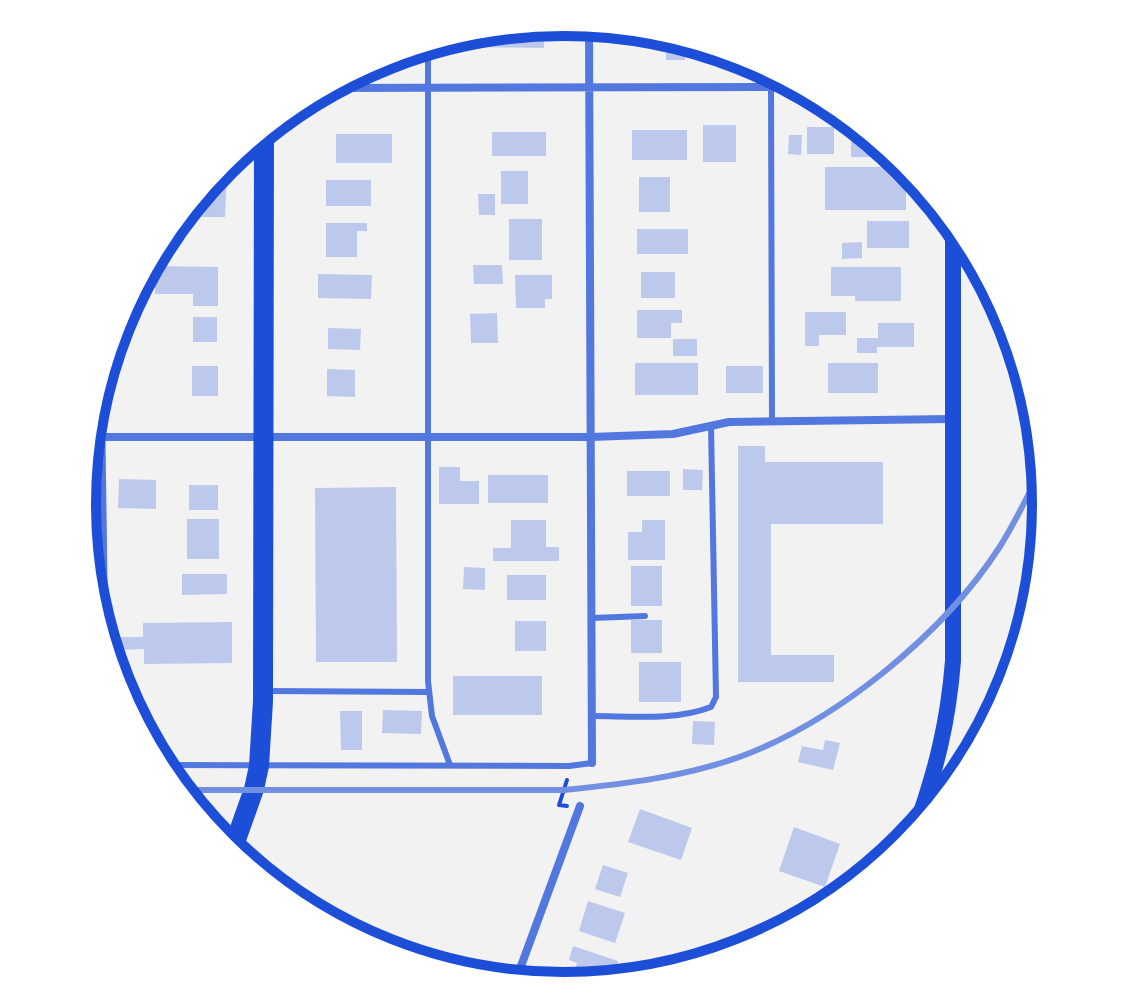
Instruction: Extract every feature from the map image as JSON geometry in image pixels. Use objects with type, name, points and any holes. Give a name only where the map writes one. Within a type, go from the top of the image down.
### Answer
[{"type":"highway","points":[[236,838],[259,766],[263,691],[264,145]]},
{"type":"main road","points":[[924,803],[939,759],[949,708],[953,661],[953,244]]},
{"type":"street","points":[[589,37],[592,763]]},
{"type":"street","points":[[350,88],[776,87]]},
{"type":"street","points":[[101,437],[591,437],[673,434],[729,422],[952,419]]},
{"type":"street","points":[[520,970],[580,806]]},
{"type":"lane","points":[[428,57],[429,692],[432,716],[450,765]]},
{"type":"lane","points":[[771,87],[772,421]]},
{"type":"lane","points":[[592,716],[699,712],[711,707],[716,697],[711,426]]},
{"type":"lane","points":[[99,454],[104,592]]},
{"type":"lane","points":[[97,527],[103,527]]},
{"type":"lane","points":[[592,618],[645,616]]},
{"type":"lane","points":[[263,691],[429,692]]},
{"type":"lane","points":[[176,765],[569,766],[592,763]]},
{"type":"path","points":[[569,766],[559,805],[580,806]]},
{"type":"building","points":[[544,37],[544,48],[464,47]]},
{"type":"building","points":[[640,42],[664,47],[640,47]]},
{"type":"building","points":[[666,48],[685,52],[685,60],[666,60]]},
{"type":"building","points":[[703,125],[736,125],[736,162],[703,162]]},
{"type":"building","points":[[807,127],[834,127],[834,154],[807,154]]},
{"type":"building","points":[[632,130],[687,130],[687,160],[632,160]]},
{"type":"building","points":[[492,132],[546,132],[546,156],[492,156]]},
{"type":"building","points":[[336,134],[392,134],[392,163],[336,163]]},
{"type":"building","points":[[789,135],[802,135],[801,155],[788,154]]},
{"type":"building","points":[[851,135],[878,157],[851,157]]},
{"type":"building","points":[[825,167],[889,167],[906,185],[906,210],[825,210]]},
{"type":"building","points":[[501,171],[528,171],[528,204],[501,204]]},
{"type":"building","points":[[639,177],[670,177],[670,212],[639,212]]},
{"type":"building","points":[[226,180],[225,217],[195,217]]},
{"type":"building","points":[[326,180],[371,180],[371,206],[326,206]]},
{"type":"building","points":[[478,194],[495,194],[495,215],[479,215]]},
{"type":"building","points":[[509,219],[542,219],[542,260],[509,260]]},
{"type":"building","points":[[867,221],[909,221],[909,248],[867,248]]},
{"type":"building","points":[[326,223],[367,223],[367,231],[357,231],[357,257],[326,257]]},
{"type":"building","points":[[637,229],[688,229],[688,254],[637,254]]},
{"type":"building","points":[[862,242],[862,258],[842,259],[842,243]]},
{"type":"building","points":[[473,265],[502,265],[503,284],[474,284]]},
{"type":"building","points":[[161,266],[218,267],[218,306],[193,306],[193,294],[155,294],[155,277]]},
{"type":"building","points":[[831,267],[901,267],[901,301],[855,301],[855,296],[831,296]]},
{"type":"building","points":[[641,272],[675,272],[675,298],[641,298]]},
{"type":"building","points":[[318,274],[372,275],[371,299],[318,298]]},
{"type":"building","points":[[515,275],[552,275],[552,299],[545,299],[545,308],[516,308]]},
{"type":"building","points":[[637,310],[682,310],[682,323],[671,323],[671,338],[637,338]]},
{"type":"building","points":[[805,312],[846,312],[846,335],[819,335],[819,346],[805,346]]},
{"type":"building","points":[[497,313],[498,343],[471,343],[470,314]]},
{"type":"building","points":[[193,317],[217,317],[217,342],[193,342]]},
{"type":"building","points":[[878,323],[914,323],[914,347],[877,347],[877,353],[857,353],[857,338],[878,338]]},
{"type":"building","points":[[328,328],[361,329],[360,350],[328,349]]},
{"type":"building","points":[[673,339],[697,339],[697,356],[673,356]]},
{"type":"building","points":[[635,363],[698,363],[698,395],[635,395]]},
{"type":"building","points":[[828,363],[878,363],[878,393],[828,393]]},
{"type":"building","points":[[192,366],[218,366],[218,396],[192,396]]},
{"type":"building","points":[[726,366],[763,366],[763,393],[726,393]]},
{"type":"building","points":[[327,369],[355,370],[355,397],[327,396]]},
{"type":"building","points":[[738,446],[765,446],[765,462],[883,462],[883,524],[771,524],[771,655],[834,655],[834,682],[738,682]]},
{"type":"building","points":[[439,467],[460,467],[460,481],[479,481],[479,504],[439,504]]},
{"type":"building","points":[[683,469],[703,470],[702,490],[683,490]]},
{"type":"building","points":[[627,471],[670,471],[670,496],[627,496]]},
{"type":"building","points":[[488,475],[548,475],[548,503],[488,503]]},
{"type":"building","points":[[119,479],[156,480],[156,509],[118,508]]},
{"type":"building","points":[[189,485],[218,485],[218,510],[189,510]]},
{"type":"building","points":[[396,487],[397,662],[316,662],[315,488]]},
{"type":"building","points":[[187,519],[219,519],[219,559],[187,559]]},
{"type":"building","points":[[511,520],[546,520],[546,547],[559,547],[559,561],[493,561],[493,548],[511,548]]},
{"type":"building","points":[[642,520],[665,520],[665,560],[628,560],[628,532],[642,532]]},
{"type":"building","points":[[631,566],[662,566],[662,606],[631,606]]},
{"type":"building","points":[[464,567],[485,568],[485,590],[463,589]]},
{"type":"building","points":[[182,574],[227,574],[227,594],[182,595]]},
{"type":"building","points":[[507,575],[546,575],[546,600],[507,600]]},
{"type":"building","points":[[631,620],[662,620],[662,653],[631,653]]},
{"type":"building","points":[[515,621],[546,621],[546,651],[515,651]]},
{"type":"building","points":[[232,622],[232,663],[144,664],[144,649],[120,650],[116,637],[143,637],[143,623]]},
{"type":"building","points":[[639,662],[681,662],[681,702],[639,702]]},
{"type":"building","points":[[453,676],[542,676],[542,715],[453,715]]},
{"type":"building","points":[[383,710],[422,711],[421,734],[382,733]]},
{"type":"building","points":[[340,711],[362,711],[362,750],[341,750]]},
{"type":"building","points":[[693,721],[715,722],[714,745],[692,744]]},
{"type":"building","points":[[825,740],[840,743],[833,770],[798,762],[802,746],[823,750]]},
{"type":"building","points":[[640,809],[692,828],[681,860],[628,842]]},
{"type":"building","points":[[794,827],[840,844],[825,887],[779,871]]},
{"type":"building","points":[[603,865],[628,873],[620,897],[595,889]]},
{"type":"building","points":[[588,901],[625,913],[615,943],[579,931]]},
{"type":"building","points":[[573,946],[618,961],[615,969],[574,972],[577,963],[569,960]]},
{"type":"railway","points":[[194,790],[564,790],[676,774],[742,756],[815,720],[851,697],[918,642],[976,580],[999,548],[1032,489]]}]
